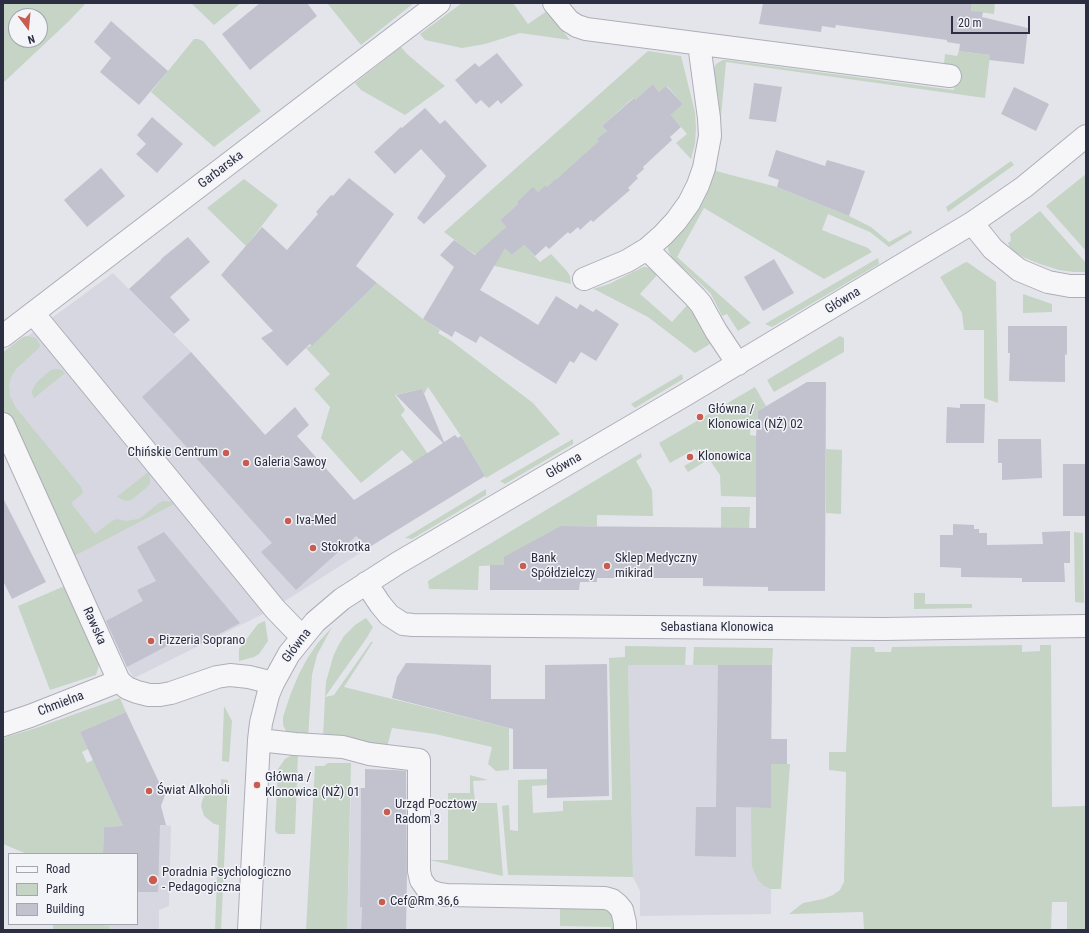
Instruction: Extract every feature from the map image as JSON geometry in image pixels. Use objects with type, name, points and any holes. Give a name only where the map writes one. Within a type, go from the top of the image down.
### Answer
[{"type":"street","name":"Garbarska","points":[[3,336],[439,3]]},
{"type":"street","points":[[554,3],[569,21],[586,30],[950,76]]},
{"type":"street","points":[[584,279],[627,261],[647,249],[676,221],[689,203],[695,191],[704,168],[708,152],[710,130],[699,44]]},
{"type":"street","name":"Główna","points":[[248,930],[259,740],[264,709],[272,683],[289,654],[315,622],[328,610],[366,583],[462,525],[738,364],[972,223],[1024,187],[1086,136]]},
{"type":"street","points":[[972,223],[993,249],[1019,270],[1048,282],[1070,286],[1086,286]]},
{"type":"street","points":[[647,249],[701,304],[716,331],[738,364]]},
{"type":"street","points":[[33,313],[275,609],[302,637]]},
{"type":"street","name":"Rawska","points":[[3,424],[119,681]]},
{"type":"street","name":"Sebastiana Klonowica","points":[[366,583],[389,615],[403,624],[413,625],[838,629],[1086,626]]},
{"type":"street","points":[[119,681],[127,688],[149,695],[171,693],[217,677],[230,675],[249,677],[272,683]]},
{"type":"street","name":"Chmielna","points":[[3,725],[119,681]]},
{"type":"street","points":[[259,740],[343,747],[369,754],[419,760],[419,871],[421,880],[428,890],[446,895],[605,898],[612,900],[622,910],[625,930]]},
{"type":"shaded area","points":[[113,273],[191,352],[368,548],[263,614],[134,678],[127,667],[3,406],[7,351]]},
{"type":"shaded area","points":[[628,665],[772,665],[771,914],[640,916],[640,891],[633,877]]},
{"type":"shaded area","points":[[351,788],[361,788],[361,930],[347,930]]},
{"type":"shaded area","name":"Poradnia Psychologiczno - Pedagogiczna","points":[[171,826],[169,906],[159,910],[159,930],[109,930],[109,926],[102,925],[138,925],[138,853],[103,853],[104,827]]},
{"type":"green space","points":[[3,3],[86,3],[48,41],[48,8],[8,8],[8,48],[40,48],[3,83]]},
{"type":"green space","points":[[191,3],[241,3],[214,25]]},
{"type":"green space","points":[[327,3],[414,3],[361,45]]},
{"type":"green space","points":[[462,3],[513,3],[528,24],[547,11],[570,40],[520,33],[485,44],[462,48],[425,40],[420,34]]},
{"type":"green space","points":[[972,3],[995,3],[994,14],[971,11]]},
{"type":"green space","points":[[194,39],[203,41],[261,111],[214,147],[151,92]]},
{"type":"green space","points":[[401,47],[407,54],[445,86],[405,115],[361,90],[355,83]]},
{"type":"green space","points":[[648,51],[681,56],[695,112],[695,144],[691,159],[676,143],[687,134],[671,115],[683,104],[667,86],[659,92],[653,84],[635,100],[633,98],[602,126],[607,131],[598,139],[599,141],[557,182],[555,179],[547,187],[545,185],[538,192],[533,188],[500,220],[506,227],[496,237],[512,255],[524,245],[540,262],[551,254],[570,276],[571,284],[495,266],[465,248],[444,232]]},
{"type":"green space","points":[[959,51],[990,55],[985,98],[726,62],[716,171],[777,187],[849,216],[871,227],[889,242],[911,230],[912,233],[889,247],[870,232],[828,214],[822,230],[868,248],[872,252],[824,279],[704,208],[677,257],[751,323],[738,331],[727,314],[722,316],[711,294],[672,258],[668,250],[668,245],[719,119],[714,72],[716,64],[723,60],[727,60],[954,90],[957,66],[944,64],[945,54],[957,56]]},
{"type":"green space","points":[[1011,161],[1014,165],[948,212],[946,207]]},
{"type":"green space","points":[[1086,174],[1086,251],[1046,206]]},
{"type":"green space","points":[[244,179],[278,205],[246,246],[207,208]]},
{"type":"green space","points":[[1040,211],[1086,263],[1086,272],[1059,270],[1040,264],[1018,254],[1016,255],[1010,248],[1008,243],[1011,241],[1010,234]]},
{"type":"green space","points":[[878,258],[879,264],[772,327],[765,324]]},
{"type":"green space","points":[[967,262],[996,282],[998,403],[984,398],[984,330],[964,330],[962,313],[940,277]]},
{"type":"green space","points":[[643,267],[651,269],[657,275],[640,294],[672,322],[689,303],[710,344],[695,353],[648,317],[593,289],[609,284]]},
{"type":"green space","points":[[377,283],[423,319],[440,330],[438,333],[450,340],[533,403],[560,434],[486,478],[461,436],[428,387],[424,394],[422,389],[395,395],[405,410],[401,415],[428,454],[414,463],[402,450],[361,483],[321,438],[330,407],[314,389],[330,374],[306,348],[314,344]]},
{"type":"green space","points":[[1023,294],[1052,304],[1052,312],[1023,313]]},
{"type":"green space","points":[[27,336],[36,338],[40,345],[39,348],[17,368],[12,375],[9,385],[10,396],[16,408],[81,487],[83,492],[82,494],[71,503],[95,534],[117,519],[126,521],[139,519],[159,503],[164,501],[172,502],[174,504],[74,556],[3,412],[3,352],[23,337]]},
{"type":"green space","points":[[840,336],[844,338],[844,352],[774,392],[767,380]]},
{"type":"green space","points":[[51,370],[62,370],[65,373],[34,398],[32,391],[36,383]]},
{"type":"green space","points":[[682,374],[683,379],[635,408],[631,404]]},
{"type":"green space","points":[[755,387],[766,406],[758,411],[757,420],[751,420],[750,435],[757,436],[756,497],[721,496],[720,475],[709,459],[688,472],[684,466],[700,457],[695,449],[670,463],[659,443]]},
{"type":"green space","points":[[573,439],[573,444],[505,484],[500,481]]},
{"type":"green space","points":[[826,449],[842,450],[841,514],[826,513]]},
{"type":"green space","points":[[641,453],[642,457],[636,461],[652,490],[653,516],[597,515],[597,526],[561,526],[504,565],[479,566],[478,590],[429,589],[428,581]]},
{"type":"green space","points":[[148,472],[150,476],[150,484],[131,500],[126,501],[117,497]]},
{"type":"green space","points":[[486,489],[486,495],[412,539],[405,538]]},
{"type":"green space","points":[[721,507],[750,507],[749,528],[721,528]]},
{"type":"green space","points":[[1074,532],[1083,533],[1084,603],[1075,602]]},
{"type":"green space","points":[[67,585],[99,665],[96,675],[50,690],[18,606]]},
{"type":"green space","points":[[914,593],[925,593],[925,604],[972,604],[972,608],[914,609]]},
{"type":"green space","points":[[366,618],[373,627],[325,697],[326,682],[333,657],[338,646],[344,636],[355,625]]},
{"type":"green space","points":[[265,621],[268,641],[259,654],[239,661],[239,649],[258,624]]},
{"type":"green space","points":[[332,627],[317,655],[312,675],[308,738],[291,736],[283,725],[283,717],[291,693],[307,659],[317,644]]},
{"type":"green space","points":[[371,642],[373,642],[344,687],[509,728],[509,770],[496,771],[488,764],[492,747],[435,734],[392,728],[387,747],[323,737],[325,697],[334,695]]},
{"type":"green space","points":[[1022,645],[1022,652],[1040,651],[1040,645],[1051,645],[1052,807],[1086,806],[1086,930],[1067,930],[1067,902],[1052,902],[1051,930],[864,930],[863,912],[789,914],[803,903],[823,899],[833,895],[840,890],[844,882],[846,772],[829,770],[829,752],[846,752],[851,647],[874,647],[875,652],[891,652],[892,647]]},
{"type":"green space","points":[[625,646],[686,647],[685,665],[628,665],[633,877],[508,875],[502,806],[509,805],[510,830],[518,831],[518,780],[547,779],[547,785],[532,786],[533,813],[563,811],[563,801],[612,800],[609,658],[625,657]]},
{"type":"green space","points":[[694,647],[773,648],[772,665],[693,665]]},
{"type":"green space","points":[[120,698],[126,712],[80,732],[88,749],[82,752],[87,763],[93,760],[123,826],[104,827],[103,853],[25,853],[3,844],[3,738],[36,728]]},
{"type":"green space","points":[[224,706],[232,721],[229,762],[222,761]]},
{"type":"green space","points":[[298,754],[295,834],[278,834],[275,831],[278,769],[285,759],[292,755]]},
{"type":"green space","points":[[328,763],[351,763],[347,930],[306,930],[315,766],[324,766]]},
{"type":"green space","points":[[771,764],[790,764],[781,889],[771,889],[764,886],[758,880],[752,866],[751,808],[771,808]]},
{"type":"green space","points":[[470,775],[488,780],[473,781],[475,803],[497,803],[503,876],[429,860],[448,860],[448,793],[470,793]]},
{"type":"green space","points":[[221,779],[228,780],[221,930],[215,930],[219,825],[214,824],[204,816],[201,806],[205,794],[214,787],[221,785]]},
{"type":"green space","points":[[560,906],[608,907],[618,930],[611,930],[611,927],[560,926]]},
{"type":"green space","points":[[53,925],[109,926],[109,930],[53,930]]},
{"type":"building","points":[[260,3],[307,3],[317,16],[250,70],[222,34]]},
{"type":"building","points":[[763,3],[972,3],[971,11],[983,12],[982,17],[1028,28],[1024,64],[989,60],[990,55],[959,51],[960,44],[947,42],[947,40],[836,25],[835,28],[822,26],[821,32],[759,24]]},
{"type":"building","points":[[111,21],[168,71],[139,105],[100,72],[111,58],[94,42]]},
{"type":"building","points":[[497,53],[523,85],[501,104],[498,100],[489,108],[481,100],[476,104],[455,80],[475,63],[479,67]]},
{"type":"building","points":[[754,83],[782,87],[776,122],[749,119]]},
{"type":"building","points":[[653,84],[659,92],[666,86],[683,104],[671,115],[681,127],[670,137],[672,140],[643,167],[644,169],[636,176],[638,178],[628,188],[630,190],[593,222],[591,220],[580,230],[578,227],[570,234],[568,232],[549,249],[546,246],[535,256],[524,245],[512,255],[505,248],[480,290],[538,325],[556,296],[577,309],[580,304],[593,312],[596,309],[619,324],[596,361],[581,352],[574,363],[570,361],[556,384],[480,336],[476,343],[455,331],[452,337],[423,319],[454,267],[440,255],[454,240],[475,255],[506,227],[500,220],[518,204],[517,202],[533,187],[538,192],[545,185],[547,187],[555,179],[556,180],[599,141],[597,139],[607,131],[602,126],[634,98],[635,100]]},
{"type":"building","points":[[1014,87],[1049,104],[1036,131],[1001,114]]},
{"type":"building","points":[[425,108],[440,124],[445,120],[487,166],[424,224],[417,218],[446,176],[421,149],[395,174],[374,152],[401,127],[402,128]]},
{"type":"building","points":[[152,117],[183,144],[157,173],[136,154],[146,144],[137,135]]},
{"type":"building","points":[[776,150],[825,166],[827,160],[865,171],[849,216],[777,187],[779,180],[768,176]]},
{"type":"building","points":[[101,168],[125,196],[87,227],[64,200]]},
{"type":"building","points":[[349,178],[394,214],[356,266],[377,283],[312,346],[310,344],[287,366],[261,338],[273,331],[221,275],[262,227],[287,250],[318,214],[316,212]]},
{"type":"building","points":[[188,237],[210,262],[170,297],[190,320],[174,334],[129,289],[161,259]]},
{"type":"building","points":[[774,259],[794,293],[763,311],[744,277]]},
{"type":"building","points":[[1008,326],[1067,326],[1065,382],[1009,381],[1010,353],[1008,353]]},
{"type":"building","name":"Galeria Sawoy","points":[[191,352],[265,435],[295,407],[309,425],[297,436],[354,500],[443,443],[396,395],[422,389],[444,442],[455,435],[458,438],[461,436],[485,476],[368,548],[356,536],[296,590],[261,552],[272,543],[142,397]]},
{"type":"building","points":[[807,382],[826,382],[825,591],[768,591],[768,587],[703,586],[703,578],[597,578],[597,582],[580,582],[579,590],[490,590],[490,565],[504,565],[504,557],[561,526],[756,528],[756,436],[758,411]]},
{"type":"building","points":[[960,404],[985,404],[984,443],[946,443],[947,407],[960,408]]},
{"type":"building","points":[[998,439],[1041,439],[1042,478],[1002,480],[1002,463],[998,463]]},
{"type":"building","points":[[1063,464],[1086,464],[1086,516],[1063,516]]},
{"type":"building","points":[[3,498],[46,582],[12,599],[3,581]]},
{"type":"building","points":[[953,524],[974,525],[974,529],[979,529],[979,533],[987,533],[987,545],[1043,544],[1042,532],[1070,531],[1070,563],[1064,563],[1065,582],[1022,582],[1022,578],[961,577],[961,568],[940,567],[940,535],[953,535]]},
{"type":"building","points":[[164,532],[240,623],[194,647],[188,635],[127,667],[106,621],[143,601],[137,590],[156,581],[137,547]]},
{"type":"building","points":[[406,663],[491,665],[491,699],[545,699],[545,665],[607,664],[609,796],[547,798],[547,769],[513,769],[513,729],[392,698],[397,677]]},
{"type":"building","points":[[718,665],[772,665],[771,739],[787,739],[787,764],[771,764],[771,808],[736,807],[736,857],[695,856],[696,807],[716,807]]},
{"type":"building","points":[[126,712],[165,795],[161,806],[166,825],[160,825],[158,892],[138,892],[138,853],[103,853],[104,827],[123,826],[80,732]]},
{"type":"building","points":[[365,769],[406,771],[406,930],[361,930],[361,788],[365,788]]},
{"type":"place","name":"Główna / Klonowica (NŻ) 02","points":[[700,417]]},
{"type":"place","name":"Chińskie Centrum","points":[[226,453]]},
{"type":"place","name":"Klonowica","points":[[690,457]]},
{"type":"place","name":"Galeria Sawoy","points":[[246,463]]},
{"type":"place","name":"Iva-Med","points":[[288,521]]},
{"type":"place","name":"Stokrotka","points":[[313,548]]},
{"type":"place","name":"Bank Spółdzielczy","points":[[523,566]]},
{"type":"place","name":"Sklep Medyczny mikirad","points":[[607,566]]},
{"type":"place","name":"Pizzeria Soprano","points":[[151,641]]},
{"type":"place","name":"Główna / Klonowica (NŻ) 01","points":[[257,785]]},
{"type":"place","name":"Świat Alkoholi","points":[[149,791]]},
{"type":"place","name":"Urząd Pocztowy Radom 3","points":[[387,812]]},
{"type":"place","name":"Poradnia Psychologiczno - Pedagogiczna","points":[[153,880]]},
{"type":"place","name":"Cef@Rm 36,6","points":[[382,902]]}]
